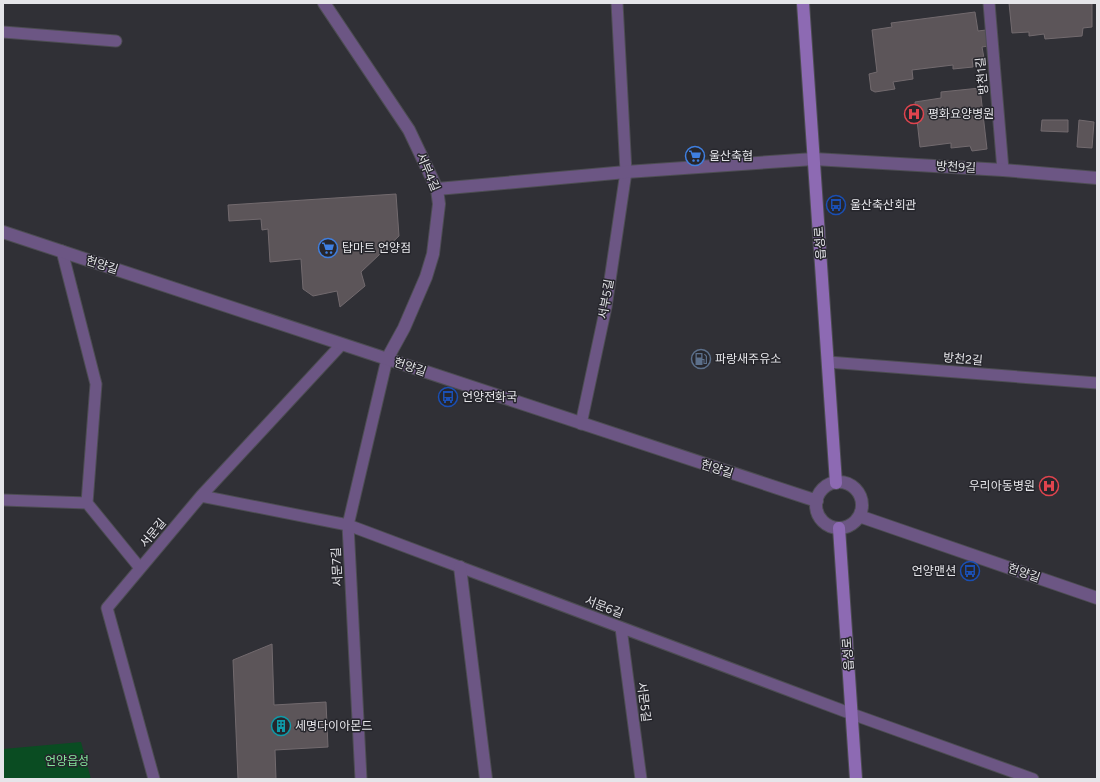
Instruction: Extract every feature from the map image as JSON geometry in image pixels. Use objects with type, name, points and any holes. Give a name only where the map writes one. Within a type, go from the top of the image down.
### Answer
[{"type":"street","name":"서부4길","points":[[324,3],[409,130],[437,189],[439,204],[433,254],[426,277],[404,328],[387,359]]},
{"type":"street","name":"읍성로","points":[[803,3],[836,483]]},
{"type":"street","points":[[437,189],[626,172],[814,159]]},
{"type":"street","name":"방천9길","points":[[814,159],[1004,170],[1097,178]]},
{"type":"street","name":"헌양길","points":[[3,232],[817,502]]},
{"type":"street","points":[[836,483],[846,483],[858,492],[862,506],[859,516],[852,524],[839,528],[829,526],[823,522],[818,515],[817,502],[820,493],[826,487],[836,483]]},
{"type":"street","name":"헌양길","points":[[859,516],[1097,598]]},
{"type":"street","name":"읍성로","points":[[839,528],[856,779]]},
{"type":"street","points":[[460,567],[486,779]]},
{"type":"lane","name":"서부5길","points":[[581,424],[606,307],[626,172],[617,3]]},
{"type":"lane","name":"방천1길","points":[[989,3],[1004,170]]},
{"type":"lane","points":[[3,32],[116,41]]},
{"type":"lane","points":[[62,252],[96,384],[87,503],[140,568]]},
{"type":"lane","name":"서문길","points":[[154,779],[106,608],[201,496],[341,345]]},
{"type":"lane","name":"서문7길","points":[[361,779],[348,525],[387,359]]},
{"type":"lane","name":"방천2길","points":[[828,362],[1097,383]]},
{"type":"lane","name":"서문6길","points":[[201,496],[348,525],[852,714],[1033,779]]},
{"type":"lane","points":[[3,500],[87,503]]},
{"type":"lane","name":"서문5길","points":[[621,628],[641,779]]},
{"type":"green space","name":"언양읍성","points":[[81,742],[91,779],[3,779],[3,749]]},
{"type":"building","points":[[1009,3],[1092,3],[1092,27],[1083,28],[1082,36],[1045,39],[1044,34],[1029,36],[1029,32],[1012,33]]},
{"type":"building","points":[[975,12],[978,31],[986,30],[988,46],[982,47],[984,58],[972,59],[973,67],[953,69],[953,65],[912,70],[913,79],[893,82],[895,89],[875,92],[871,90],[869,74],[877,72],[872,30],[892,27],[891,23]]},
{"type":"building","points":[[980,88],[987,149],[972,151],[970,146],[951,148],[951,143],[920,147],[915,102],[941,98],[941,92]]},
{"type":"building","points":[[1042,120],[1068,120],[1068,132],[1041,131]]},
{"type":"building","points":[[1079,120],[1094,122],[1092,148],[1077,147]]},
{"type":"building","name":"탑마트 언양점","points":[[396,194],[399,236],[361,272],[365,286],[340,307],[337,291],[313,296],[303,289],[301,259],[270,262],[268,229],[262,230],[261,219],[229,221],[228,205]]},
{"type":"building","name":"세명다이아몬드","points":[[272,644],[274,705],[326,702],[328,747],[275,750],[276,779],[238,779],[233,660]]},
{"type":"place","name":"평화요양병원","points":[[914,114]]},
{"type":"place","name":"울산축협","points":[[695,156]]},
{"type":"place","name":"울산축산회관","points":[[836,205]]},
{"type":"place","name":"탑마트 언양점","points":[[328,248]]},
{"type":"place","name":"파랑새주유소","points":[[701,359]]},
{"type":"place","name":"언양전화국","points":[[448,397]]},
{"type":"place","name":"우리아동병원","points":[[1049,486]]},
{"type":"place","name":"언양맨션","points":[[970,571]]},
{"type":"place","name":"세명다이아몬드","points":[[281,726]]}]
